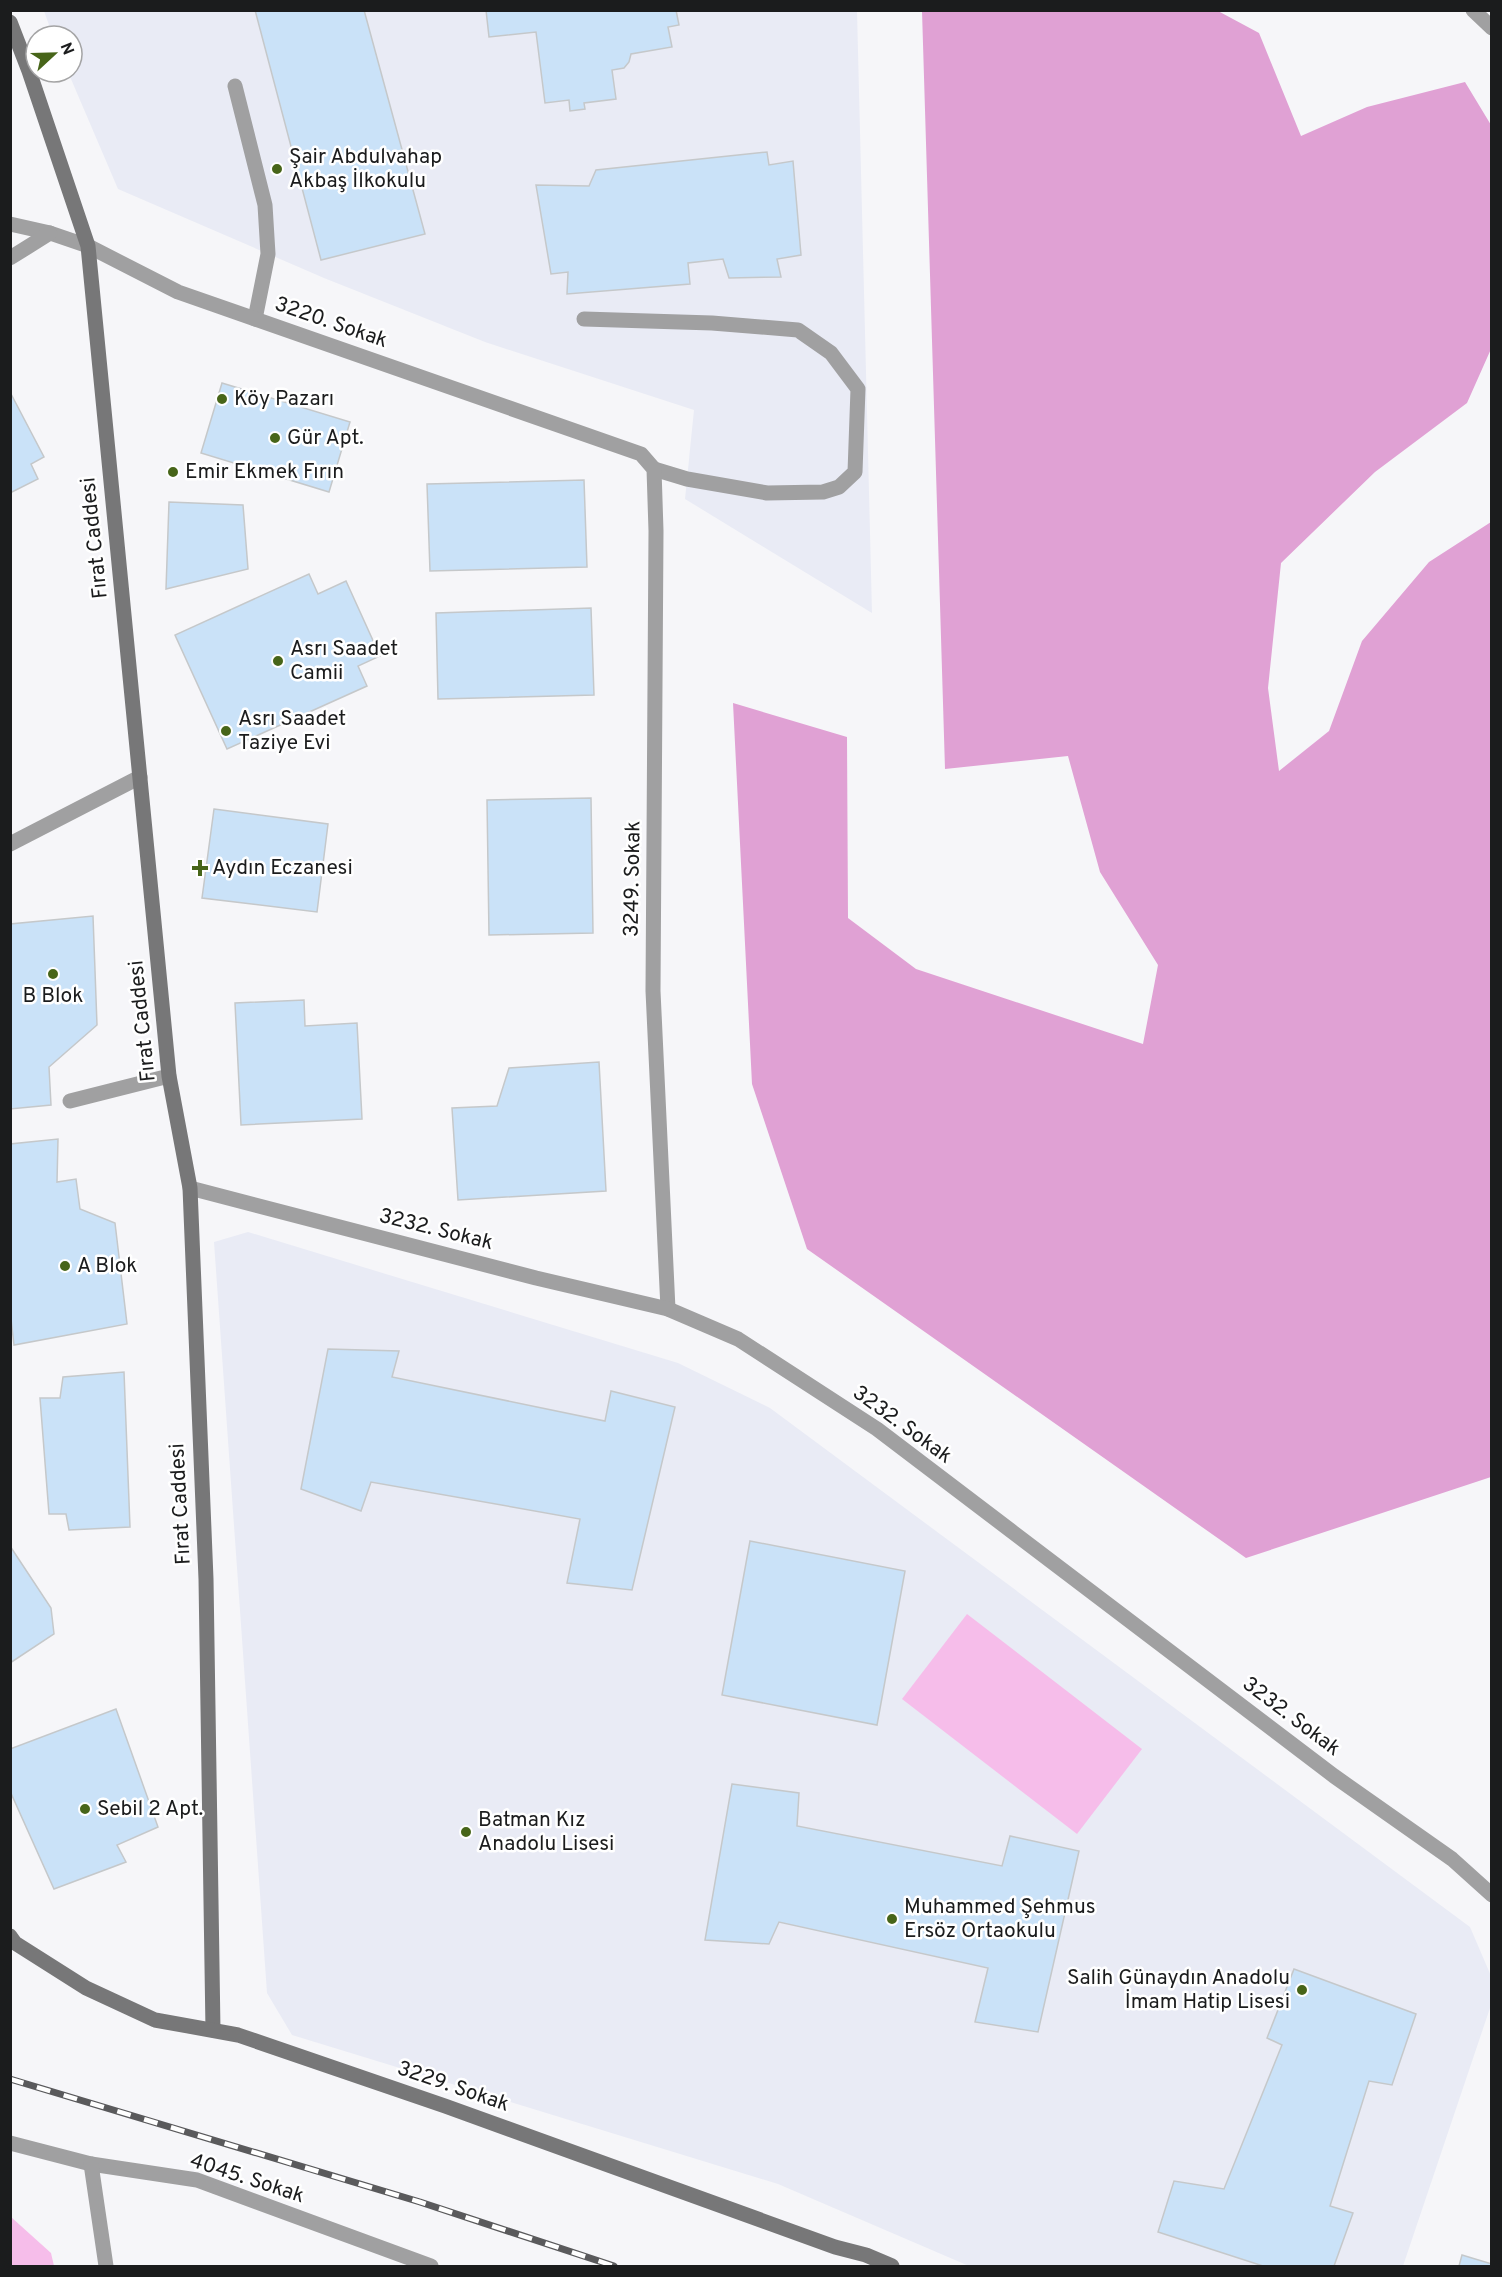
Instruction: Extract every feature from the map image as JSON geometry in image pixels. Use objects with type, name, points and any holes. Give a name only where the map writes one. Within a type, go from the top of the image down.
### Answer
[{"type":"street","points":[[1473,10],[1491,28]]},
{"type":"street","name":"Fırat Caddesi","points":[[10,22],[29,71],[88,246],[169,1076],[190,1188],[206,1579],[213,2030]]},
{"type":"street","points":[[236,86],[265,205],[268,254],[255,319]]},
{"type":"street","name":"3220. Sokak","points":[[10,224],[50,233],[88,246],[178,292],[641,454],[654,469]]},
{"type":"street","points":[[10,258],[50,233]]},
{"type":"street","points":[[584,319],[712,323],[798,330],[831,352],[858,390],[855,472],[839,487],[824,492],[767,493],[687,479],[654,469]]},
{"type":"street","name":"3249. Sokak","points":[[654,469],[656,531],[653,992],[668,1309]]},
{"type":"street","points":[[10,844],[140,777]]},
{"type":"street","points":[[70,1101],[169,1076]]},
{"type":"street","name":"3232. Sokak","points":[[190,1188],[536,1278],[668,1309],[738,1339],[877,1429],[1334,1776],[1452,1859],[1491,1895]]},
{"type":"street","name":"3229. Sokak","points":[[12,1941],[86,1988],[155,2020],[238,2034],[892,2266]]},
{"type":"street","name":"4045. Sokak","points":[[10,2143],[91,2164],[197,2180],[430,2266]]},
{"type":"street","points":[[91,2164],[106,2266]]},
{"type":"shaded area","points":[[44,11],[857,11],[872,613],[685,499],[694,410],[485,342],[324,278],[118,189],[73,84],[84,84],[84,24],[49,24]]},
{"type":"shaded area","points":[[922,11],[1218,11],[1259,33],[1301,136],[1367,107],[1465,82],[1491,125],[1491,349],[1467,403],[1375,472],[1281,563],[1268,688],[1279,771],[1329,731],[1362,641],[1429,562],[1491,522],[1491,1477],[1246,1558],[807,1249],[752,1084],[733,703],[847,737],[848,918],[916,969],[1143,1044],[1158,965],[1100,872],[1068,756],[945,769]]},
{"type":"shaded area","points":[[248,1232],[678,1363],[770,1408],[1470,1927],[1491,1976],[1491,2005],[1403,2266],[969,2266],[778,2184],[292,2035],[267,1993],[214,1242]]},
{"type":"shaded area","points":[[967,1614],[1142,1749],[1077,1834],[902,1699]]},
{"type":"shaded area","points":[[11,2217],[51,2253],[54,2266],[11,2266]]},
{"type":"building","points":[[255,10],[364,10],[425,234],[321,260]]},
{"type":"building","points":[[486,10],[676,10],[679,25],[668,27],[672,47],[631,54],[624,68],[612,70],[616,99],[584,103],[585,109],[570,111],[569,100],[545,103],[536,32],[489,37]]},
{"type":"building","points":[[767,152],[769,165],[793,161],[801,255],[777,259],[781,277],[729,278],[723,259],[688,263],[690,284],[567,294],[568,272],[551,274],[536,185],[589,186],[596,170]]},
{"type":"building","name":"Gür Apt.","points":[[222,383],[350,422],[329,492],[201,453]]},
{"type":"building","points":[[10,392],[44,457],[31,464],[38,479],[10,493]]},
{"type":"building","points":[[584,480],[587,567],[430,571],[427,484]]},
{"type":"building","points":[[169,502],[243,505],[248,569],[166,589]]},
{"type":"building","name":"Asrı Saadet Camii","points":[[309,574],[318,594],[346,581],[380,656],[358,666],[367,686],[227,749],[175,635]]},
{"type":"building","points":[[591,608],[594,695],[438,699],[436,613]]},
{"type":"building","points":[[591,798],[593,933],[489,935],[487,800]]},
{"type":"building","points":[[214,809],[328,824],[317,912],[202,898]]},
{"type":"building","name":"B Blok","points":[[93,916],[97,1025],[49,1067],[51,1105],[10,1109],[10,924]]},
{"type":"building","points":[[304,1000],[305,1026],[357,1023],[362,1119],[241,1125],[235,1003]]},
{"type":"building","points":[[599,1062],[606,1191],[458,1200],[452,1108],[497,1106],[509,1068]]},
{"type":"building","name":"A Blok","points":[[58,1139],[57,1182],[76,1179],[80,1209],[115,1223],[127,1324],[14,1345],[10,1310],[10,1144]]},
{"type":"building","points":[[328,1349],[399,1351],[392,1377],[605,1421],[611,1391],[675,1407],[632,1590],[567,1583],[580,1519],[371,1482],[361,1511],[301,1489]]},
{"type":"building","points":[[124,1372],[130,1527],[69,1530],[66,1514],[49,1514],[40,1398],[60,1398],[63,1377]]},
{"type":"building","points":[[750,1541],[905,1571],[877,1725],[722,1695]]},
{"type":"building","points":[[10,1546],[51,1608],[54,1634],[10,1663]]},
{"type":"building","name":"Sebil 2 Apt.","points":[[116,1709],[158,1827],[117,1845],[126,1862],[54,1889],[10,1791],[10,1749]]},
{"type":"building","points":[[732,1784],[799,1793],[797,1826],[1002,1866],[1010,1836],[1079,1851],[1038,2032],[975,2022],[988,1968],[779,1922],[769,1944],[705,1940]]},
{"type":"building","points":[[1294,1969],[1416,2014],[1392,2085],[1369,2081],[1330,2206],[1353,2213],[1334,2266],[1263,2266],[1158,2232],[1174,2181],[1224,2189],[1282,2045],[1267,2038]]},
{"type":"building","points":[[1462,2255],[1492,2264],[1492,2266],[1459,2266]]},
{"type":"railway","points":[[10,2079],[420,2202],[614,2266]]},
{"type":"place","name":"Şair Abdulvahap Akbaş İlkokulu","points":[[277,169]]},
{"type":"place","name":"Köy Pazarı","points":[[222,399]]},
{"type":"place","name":"Gür Apt.","points":[[275,438]]},
{"type":"place","name":"Emir Ekmek Fırın","points":[[173,472]]},
{"type":"place","name":"Asrı Saadet Camii","points":[[278,661]]},
{"type":"place","name":"Asrı Saadet Taziye Evi","points":[[226,731]]},
{"type":"place","name":"Aydın Eczanesi","points":[[200,868]]},
{"type":"place","name":"B Blok","points":[[53,974]]},
{"type":"place","name":"A Blok","points":[[65,1266]]},
{"type":"place","name":"Sebil 2 Apt.","points":[[85,1809]]},
{"type":"place","name":"Batman Kız Anadolu Lisesi","points":[[466,1832]]},
{"type":"place","name":"Muhammed Şehmus Ersöz Ortaokulu","points":[[892,1919]]},
{"type":"place","name":"Salih Günaydın Anadolu İmam Hatip Lisesi","points":[[1302,1990]]}]
